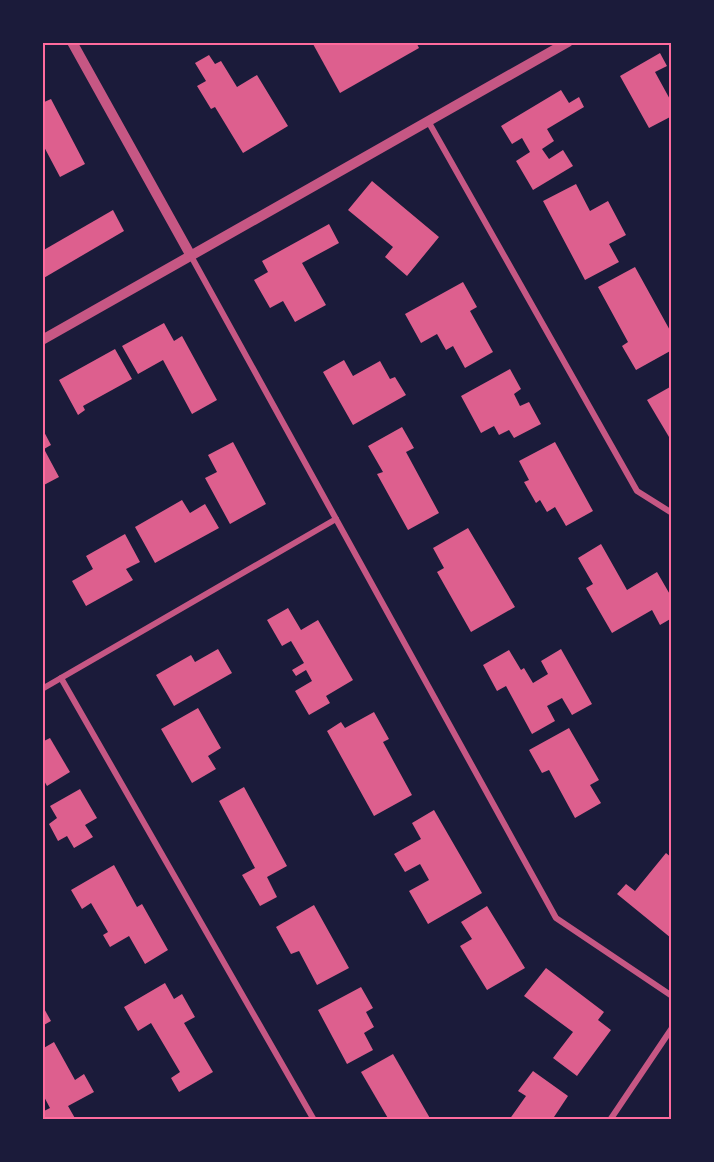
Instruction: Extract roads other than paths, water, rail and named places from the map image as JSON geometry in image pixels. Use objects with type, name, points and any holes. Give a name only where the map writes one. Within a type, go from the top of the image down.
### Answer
[{"type":"street","points":[[72,42],[556,918],[672,996]]},
{"type":"street","points":[[42,340],[568,42]]},
{"type":"street","points":[[428,121],[637,491],[672,513]]},
{"type":"street","points":[[42,689],[336,519]]},
{"type":"street","points":[[61,678],[314,1120]]},
{"type":"street","points":[[610,1120],[672,1028]]}]
